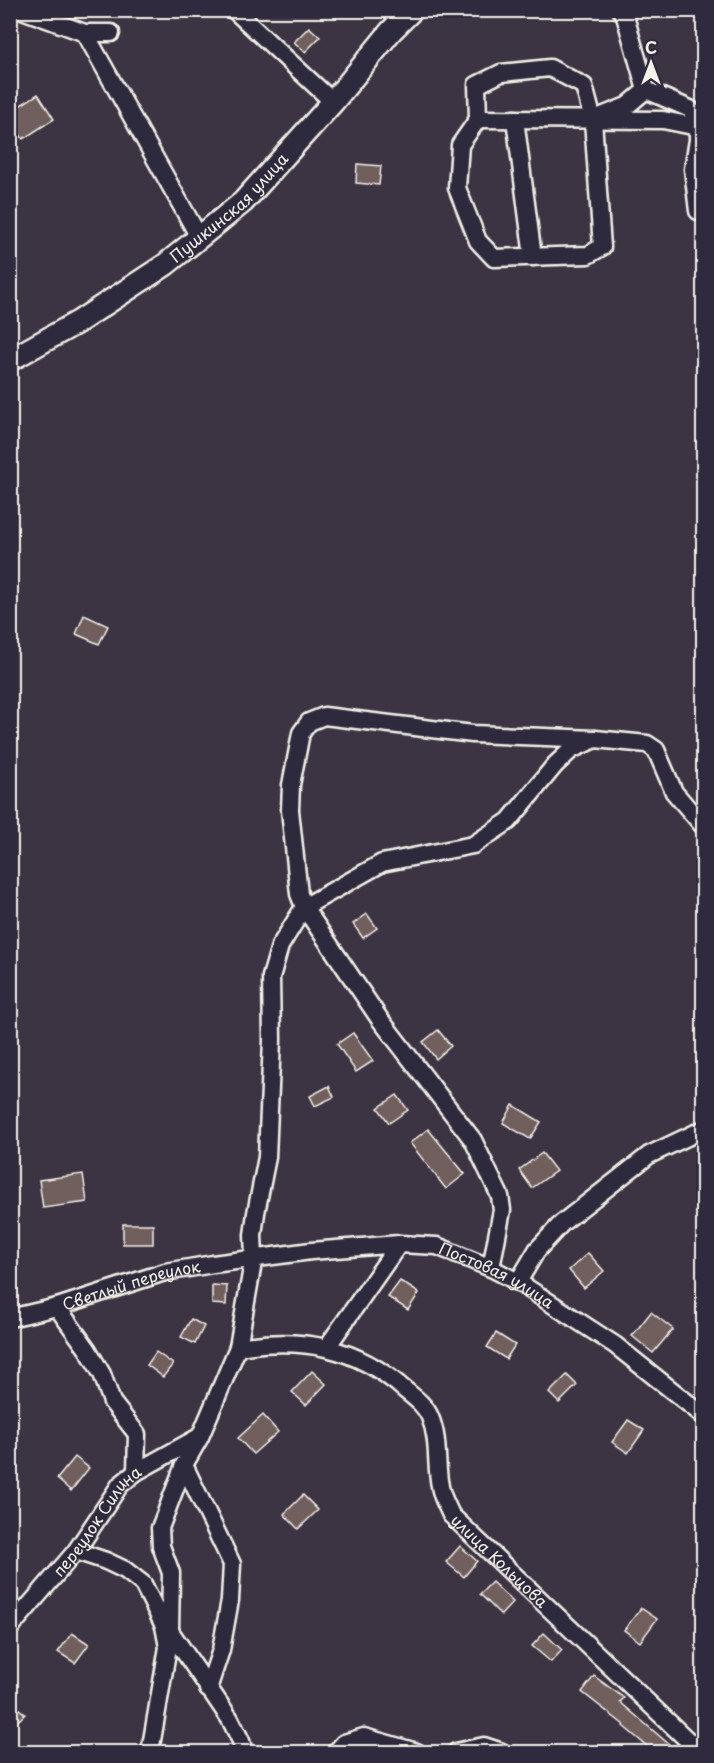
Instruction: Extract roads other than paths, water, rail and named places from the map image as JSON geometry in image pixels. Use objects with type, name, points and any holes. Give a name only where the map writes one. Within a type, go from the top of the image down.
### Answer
[{"type":"main road","name":"Пушкинская улица","points":[[10,360],[78,322],[165,265],[243,202],[333,102],[391,31],[412,10]]},
{"type":"street","points":[[22,10],[85,33],[111,33]]},
{"type":"street","points":[[234,10],[333,102]]},
{"type":"street","points":[[621,10],[625,16],[646,90]]},
{"type":"street","points":[[85,33],[198,237]]},
{"type":"street","points":[[550,68],[584,86],[593,120],[602,247],[588,255],[494,258],[478,241],[457,188],[460,145],[478,119],[477,85],[501,73],[550,68]]},
{"type":"street","points":[[593,120],[627,106],[646,90]]},
{"type":"street","points":[[646,90],[690,109],[698,120],[698,140],[693,169],[698,211]]},
{"type":"street","points":[[478,119],[663,120],[698,128]]},
{"type":"street","points":[[515,119],[533,257]]},
{"type":"street","points":[[491,1268],[502,1210],[500,1196],[473,1140],[379,1018],[304,907],[299,894],[290,810],[291,784],[301,733],[309,722],[324,716],[473,734],[595,739],[646,744],[656,750],[674,792],[704,827]]},
{"type":"street","points":[[150,1752],[169,1639],[171,1573],[161,1546],[160,1528],[184,1465],[200,1437],[238,1347],[254,1257],[253,1236],[256,1213],[267,1158],[272,1040],[271,977],[280,946],[304,907],[382,863],[473,846],[509,820],[555,765],[571,750],[595,739]]},
{"type":"street","points":[[518,1282],[537,1250],[562,1223],[649,1155],[704,1129]]},
{"type":"street","points":[[327,1347],[399,1244]]},
{"type":"street","name":"Постовая улица","points":[[254,1257],[399,1244],[437,1246],[491,1268],[518,1282],[615,1345],[704,1416]]},
{"type":"street","name":"Светлый переулок","points":[[10,1318],[57,1307],[165,1272],[254,1257]]},
{"type":"street","points":[[57,1307],[93,1358],[102,1374],[112,1402],[137,1434],[136,1472]]},
{"type":"street","name":"улица Кольцова","points":[[238,1347],[267,1343],[327,1347],[356,1357],[394,1380],[425,1408],[436,1438],[441,1493],[452,1515],[700,1752]]},
{"type":"street","name":"переулок Силина","points":[[10,1628],[76,1551],[120,1485],[136,1472],[200,1437]]},
{"type":"street","points":[[184,1465],[232,1564],[228,1610],[221,1650],[208,1689]]},
{"type":"street","points":[[76,1551],[116,1566],[142,1584],[169,1639],[230,1719],[244,1752]]},
{"type":"street","points":[[336,1752],[344,1743],[364,1737],[417,1752]]},
{"type":"street","points":[[456,1752],[484,1746],[502,1752]]}]
